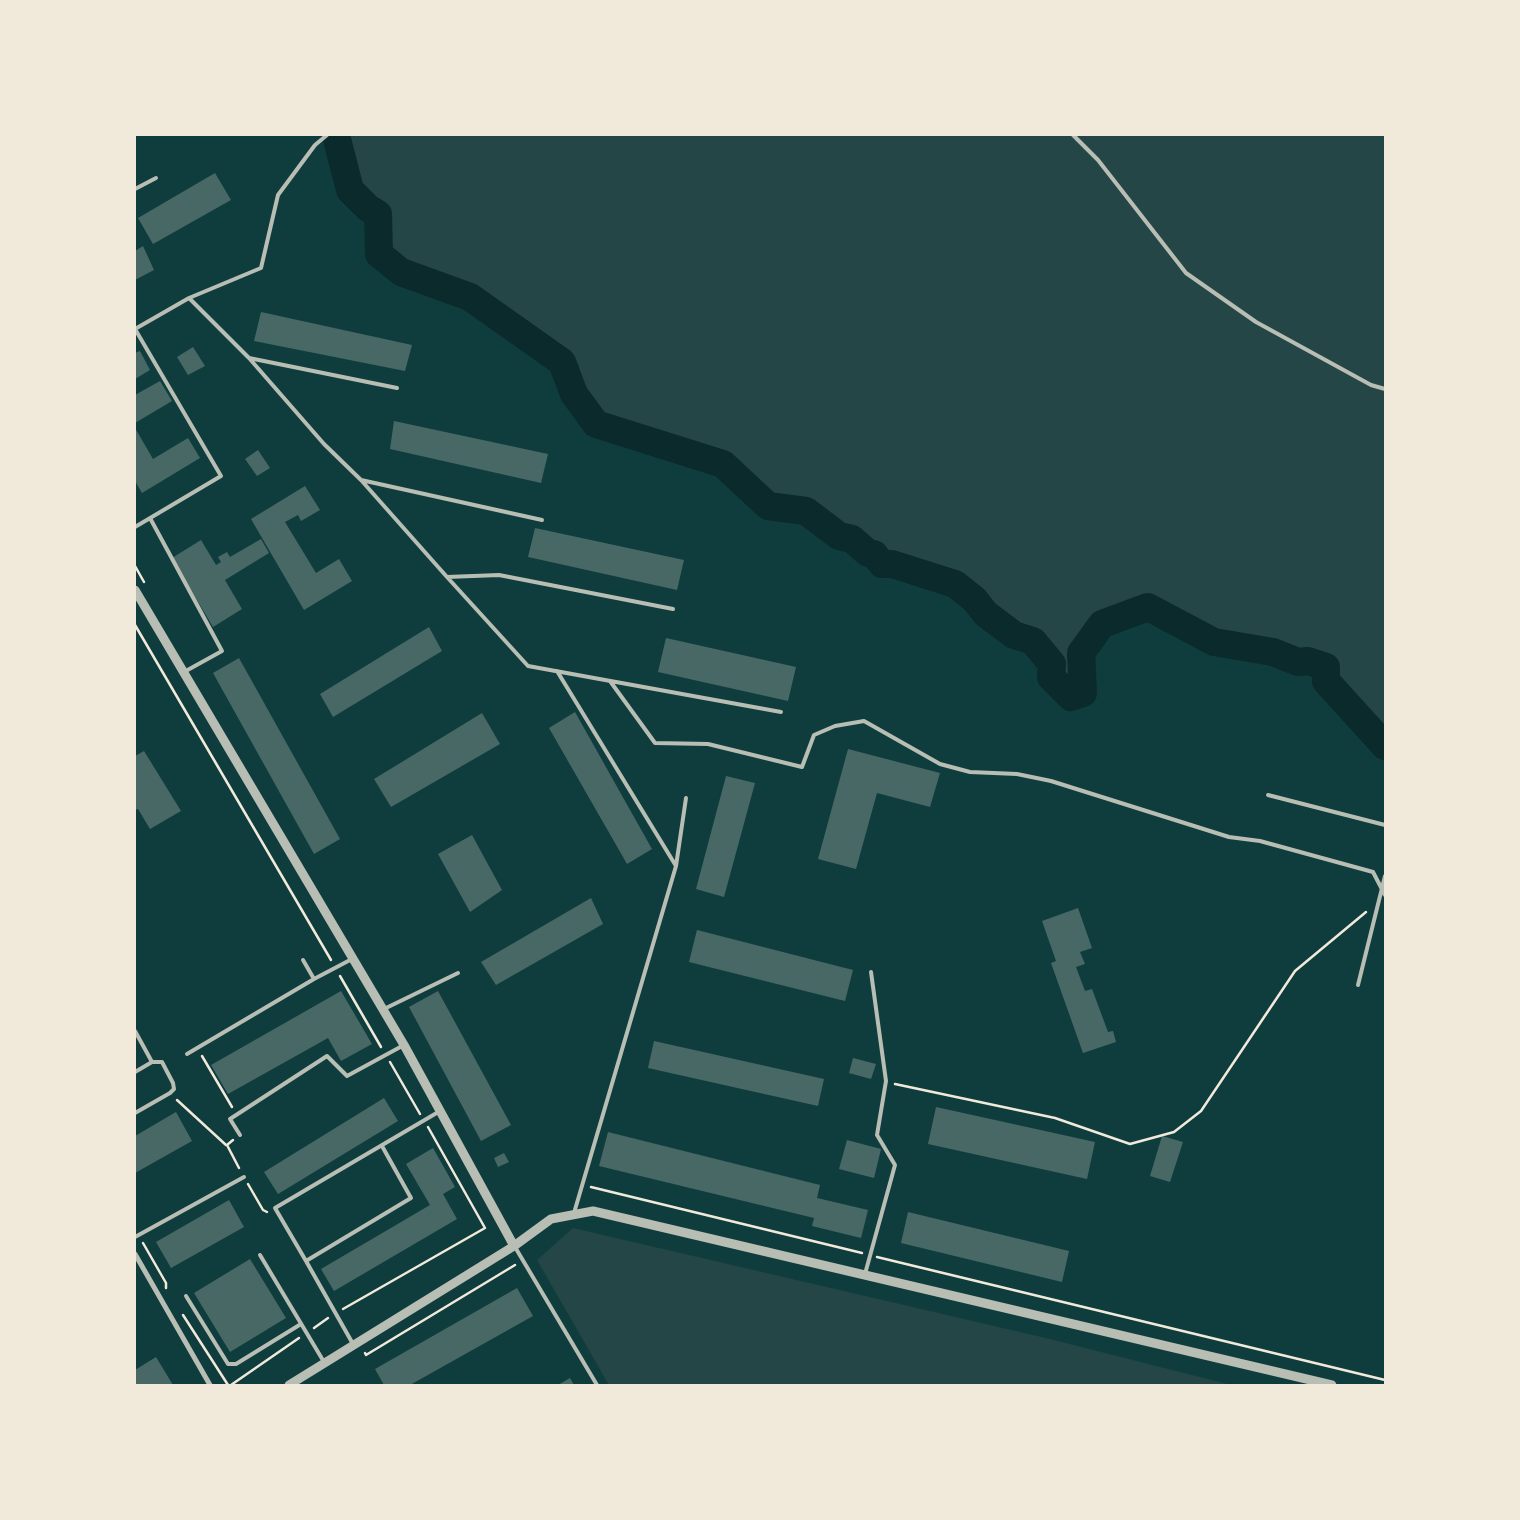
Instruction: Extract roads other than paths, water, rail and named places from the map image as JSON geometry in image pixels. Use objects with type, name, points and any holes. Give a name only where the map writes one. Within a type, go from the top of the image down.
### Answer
[{"type":"street","points":[[135,590],[404,1045],[514,1246]]},
{"type":"street","points":[[289,1385],[514,1246],[551,1218],[593,1211],[1332,1385]]},
{"type":"street","points":[[135,1254],[210,1385]]},
{"type":"lane","points":[[1073,135],[1098,160],[1186,273],[1256,322],[1371,385],[1385,388]]},
{"type":"lane","points":[[135,527],[220,476],[135,329],[189,298],[262,268],[278,195],[315,145],[326,136]]},
{"type":"lane","points":[[135,189],[156,178]]},
{"type":"lane","points":[[189,298],[249,358],[324,444],[361,480],[528,666],[781,712]]},
{"type":"lane","points":[[249,358],[397,388]]},
{"type":"lane","points":[[361,480],[542,520]]},
{"type":"lane","points":[[150,518],[222,651],[184,672]]},
{"type":"lane","points":[[447,577],[499,575],[673,609]]},
{"type":"lane","points":[[557,671],[676,866]]},
{"type":"lane","points":[[610,681],[655,743],[708,744],[802,767],[814,735],[835,726],[864,721],[940,764],[970,772],[1016,774],[1051,781],[1229,837],[1260,841],[1372,872],[1385,895]]},
{"type":"lane","points":[[1268,795],[1385,825]]},
{"type":"lane","points":[[574,1213],[676,866],[686,798]]},
{"type":"lane","points":[[1358,985],[1385,876]]},
{"type":"lane","points":[[187,1054],[314,979],[353,959]]},
{"type":"lane","points":[[303,960],[314,979]]},
{"type":"lane","points":[[865,1275],[895,1165],[877,1135],[886,1081],[871,972]]},
{"type":"lane","points":[[383,1009],[458,973]]},
{"type":"lane","points":[[135,1031],[152,1062]]},
{"type":"lane","points":[[240,1135],[230,1119],[327,1056],[348,1076],[404,1045]]},
{"type":"lane","points":[[135,1072],[152,1062],[162,1062],[173,1083],[174,1089],[135,1114]]},
{"type":"lane","points":[[354,1346],[275,1208],[440,1111]]},
{"type":"lane","points":[[306,1261],[411,1198],[382,1146]]},
{"type":"lane","points":[[137,1236],[244,1177]]},
{"type":"lane","points":[[514,1246],[597,1385]]},
{"type":"lane","points":[[260,1255],[325,1364]]},
{"type":"lane","points":[[186,1296],[228,1364],[236,1364],[301,1324]]},
{"type":"waterway","points":[[336,135],[350,190],[368,208],[378,214],[379,254],[401,272],[470,297],[562,362],[574,394],[596,424],[723,464],[768,506],[806,511],[839,536],[852,539],[868,553],[874,554],[882,564],[892,564],[955,584],[974,599],[986,614],[1014,635],[1033,641],[1052,664],[1051,677],[1071,697],[1083,693],[1081,653],[1102,624],[1148,607],[1214,642],[1273,652],[1298,662],[1308,661],[1326,667],[1326,681],[1385,746]]}]
